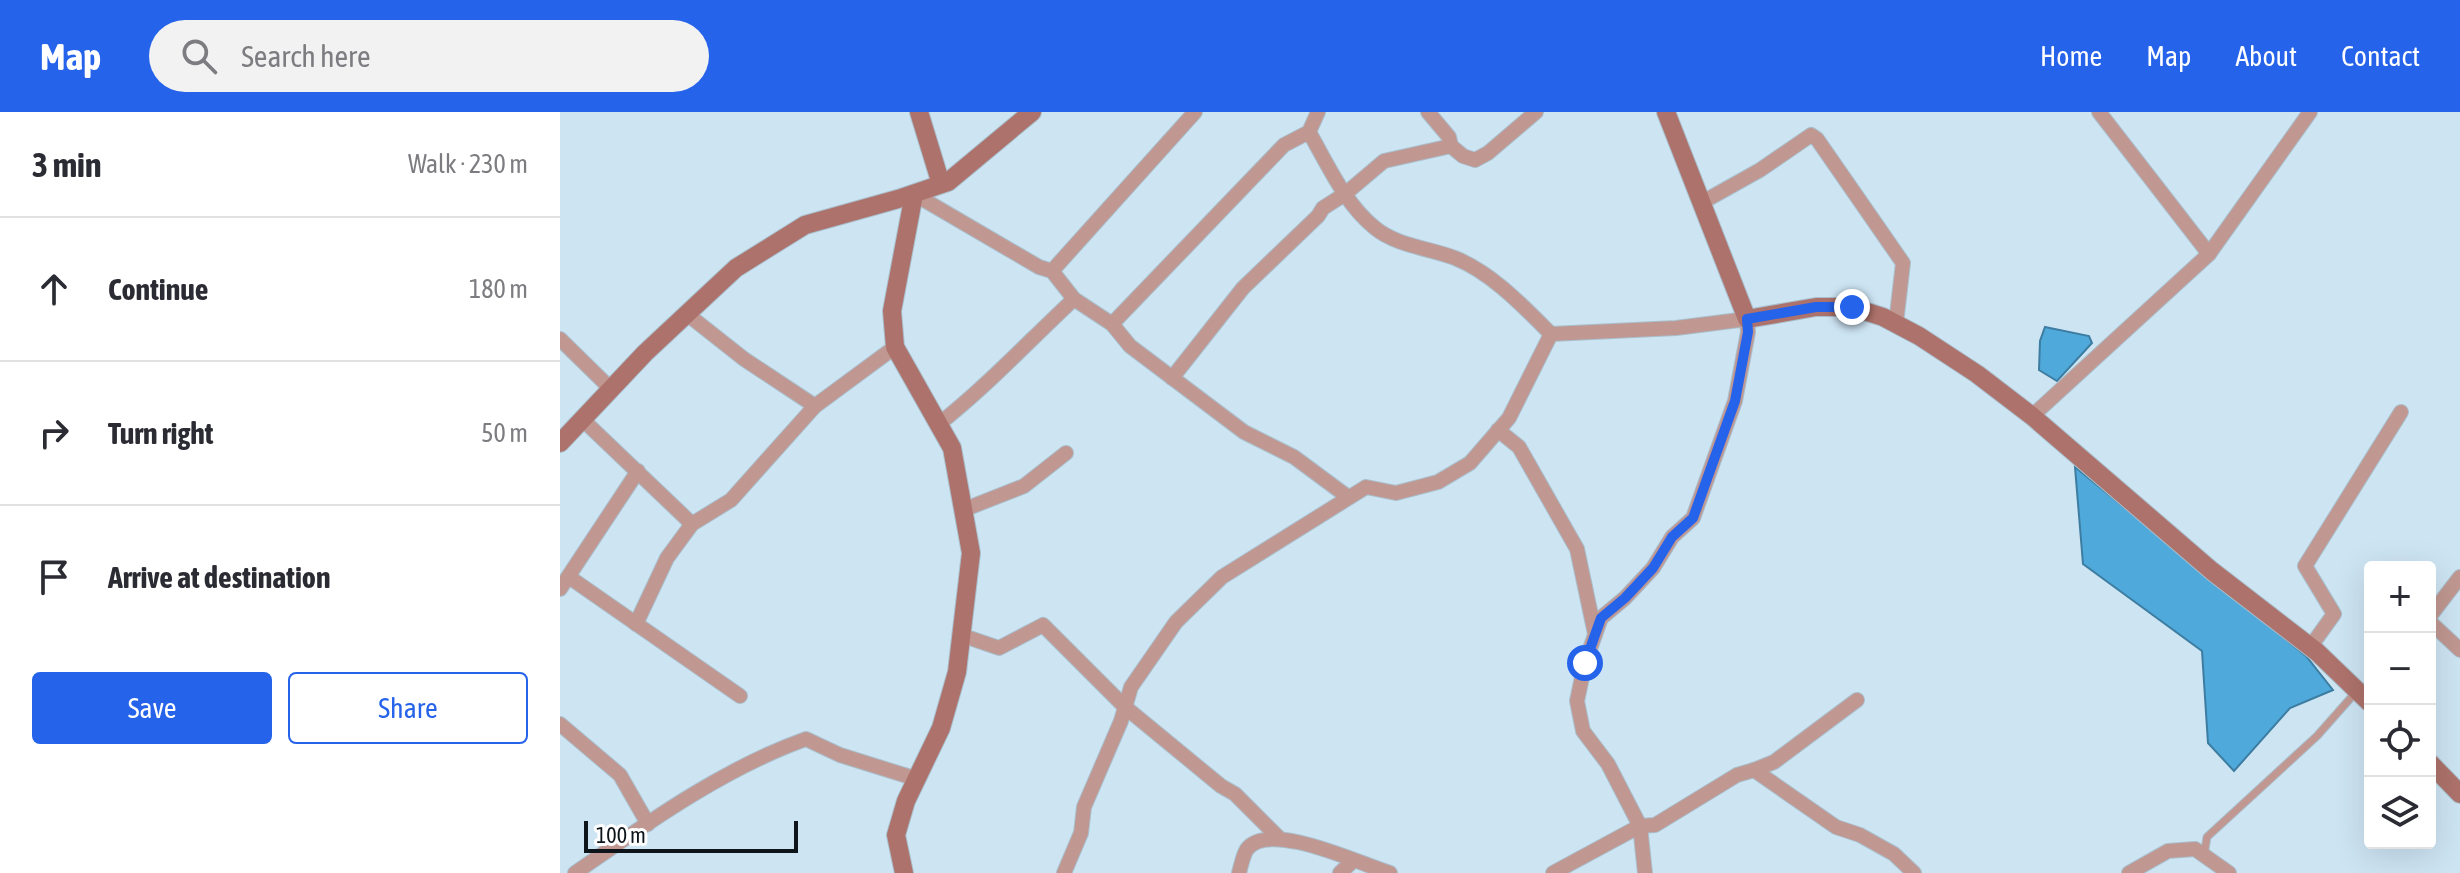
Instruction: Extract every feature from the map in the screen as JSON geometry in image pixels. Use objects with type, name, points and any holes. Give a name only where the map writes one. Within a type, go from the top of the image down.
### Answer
[{"type":"street","points":[[919,112],[941,184]]},
{"type":"street","points":[[560,443],[736,268],[805,225],[948,182],[1032,112]]},
{"type":"street","points":[[1052,271],[1195,112]]},
{"type":"street","points":[[1112,324],[1284,145],[1309,132],[1318,112]]},
{"type":"street","points":[[1428,112],[1449,137],[1451,146],[1463,156],[1475,160],[1488,153],[1536,112]]},
{"type":"street","points":[[1645,873],[1640,826],[1608,764],[1583,731],[1577,701],[1601,618],[1653,568],[1672,537],[1693,518],[1735,401],[1748,332],[1747,319],[1666,112]]},
{"type":"street","points":[[2099,112],[2209,254]]},
{"type":"street","points":[[2032,416],[2209,254],[2310,112]]},
{"type":"street","points":[[1309,132],[1345,194],[1375,229],[1406,244],[1455,258],[1485,274],[1551,334],[1676,328],[1816,307],[1852,307],[1896,323],[1977,374],[2032,416],[2212,571],[2311,646],[2364,694]]},
{"type":"street","points":[[1701,203],[1760,170],[1811,135],[1903,263],[1896,323]]},
{"type":"street","points":[[1172,378],[1243,288],[1323,208],[1384,161],[1451,146]]},
{"type":"street","points":[[914,194],[1039,267],[1052,271],[1074,299],[1112,324],[1130,346],[1244,432],[1294,457],[1348,497]]},
{"type":"street","points":[[904,873],[896,835],[906,801],[941,728],[957,672],[971,553],[952,448],[895,347],[892,311],[914,194]]},
{"type":"street","points":[[939,424],[982,390],[1007,361],[1074,299]]},
{"type":"street","points":[[687,314],[744,359],[815,406]]},
{"type":"street","points":[[1064,873],[1081,833],[1084,807],[1131,687],[1167,634],[1222,577],[1348,497],[1366,487],[1396,493],[1438,482],[1470,463],[1509,418],[1551,334]]},
{"type":"street","points":[[560,339],[611,389]]},
{"type":"street","points":[[636,624],[667,558],[692,524],[731,500],[815,406],[895,347]]},
{"type":"street","points":[[2311,646],[2334,614],[2305,566],[2401,412]]},
{"type":"street","points":[[582,419],[692,524]]},
{"type":"street","points":[[1498,430],[1519,447],[1577,549],[1595,635]]},
{"type":"street","points":[[963,510],[1024,486],[1066,453]]},
{"type":"street","points":[[638,471],[564,583],[636,624],[740,696]]},
{"type":"street","points":[[2436,611],[2460,577]]},
{"type":"street","points":[[961,635],[999,648],[1043,625],[1125,707],[1221,786],[1235,794],[1279,838]]},
{"type":"street","points":[[2436,625],[2460,650]]},
{"type":"street","points":[[1553,873],[1640,826],[1655,825],[1737,775],[1774,762],[1857,700]]},
{"type":"street","points":[[560,724],[620,775],[648,824]]},
{"type":"street","points":[[575,873],[648,824],[766,753],[806,739],[840,755],[917,779]]},
{"type":"street","points":[[2436,769],[2460,794]]},
{"type":"street","points":[[1754,770],[1836,827],[1860,835],[1894,854],[1914,873]]},
{"type":"street","points":[[1239,873],[1247,849],[1261,840],[1279,838],[1301,842],[1390,873]]},
{"type":"street","points":[[2129,873],[2168,851],[2195,849],[2229,873]]},
{"type":"street","points":[[1340,873],[1353,861]]},
{"type":"lane","points":[[2204,855],[2207,837],[2317,736],[2364,698]]},
{"type":"water","points":[[2045,327],[2089,336],[2092,343],[2057,381],[2039,370],[2040,341]]},
{"type":"water","points":[[2075,467],[2306,656],[2333,690],[2290,708],[2234,771],[2208,743],[2202,651],[2083,564]]},
{"type":"route","points":[[1585,663],[1601,618],[1653,568],[1672,537],[1693,518],[1735,401],[1748,332],[1747,319],[1816,307],[1852,307]]}]
